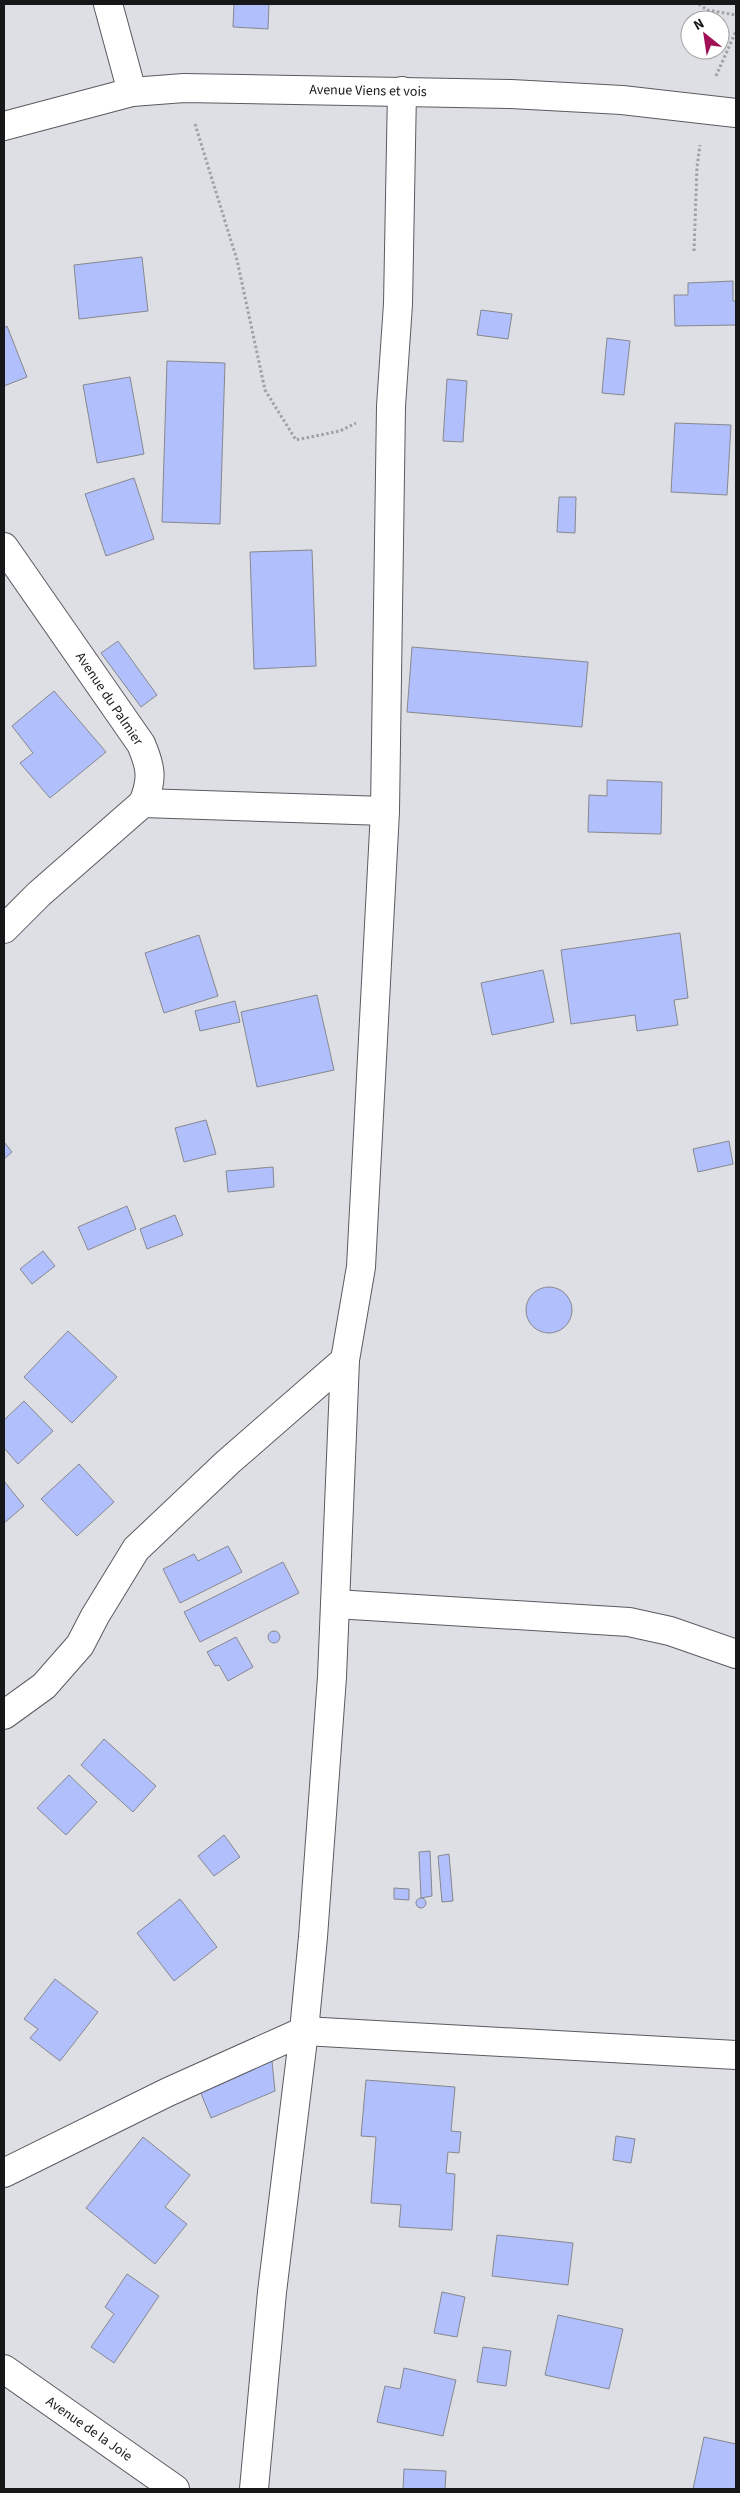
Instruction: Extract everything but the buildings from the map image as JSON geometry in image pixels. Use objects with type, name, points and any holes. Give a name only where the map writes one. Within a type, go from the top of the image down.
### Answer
[{"type":"street","points":[[108,4],[132,92]]},
{"type":"street","name":"Avenue Viens et vois","points":[[4,126],[132,92],[184,88],[521,94],[622,100],[736,113]]},
{"type":"street","points":[[254,2489],[272,2292],[304,2030],[332,1676],[345,1360],[361,1267],[385,811],[391,406],[398,304],[402,91]]},
{"type":"street","name":"Avenue du Palmier","points":[[4,547],[141,744],[150,764],[150,786],[144,803]]},
{"type":"street","points":[[4,929],[39,894],[144,803],[385,811]]},
{"type":"street","points":[[4,1715],[44,1686],[80,1645],[94,1616],[136,1549],[228,1462],[345,1360]]},
{"type":"street","points":[[335,1604],[628,1622],[670,1631],[736,1654]]},
{"type":"street","points":[[4,2173],[168,2092],[304,2030],[736,2055]]},
{"type":"street","name":"Avenue de la Joie","points":[[4,2369],[176,2489]]},
{"type":"path","points":[[698,4],[707,10],[736,15]]},
{"type":"path","points":[[694,251],[697,168],[705,109],[722,61],[736,31]]},
{"type":"path","points":[[184,88],[237,260],[264,390],[296,440],[340,431],[391,406]]}]
